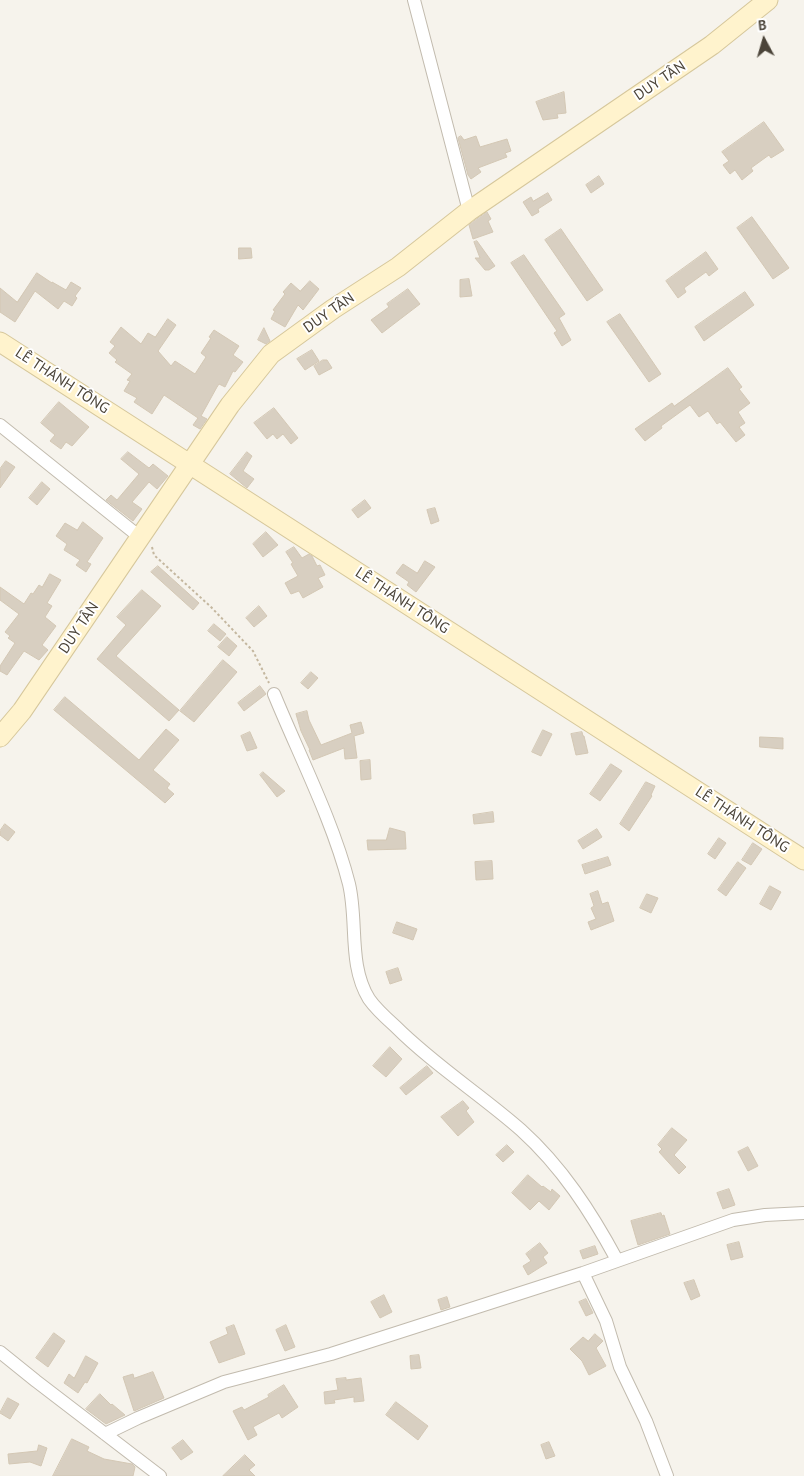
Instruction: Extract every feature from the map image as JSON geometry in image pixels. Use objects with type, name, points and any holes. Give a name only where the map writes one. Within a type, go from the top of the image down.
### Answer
[{"type":"street","points":[[414,0],[469,211]]},
{"type":"street","name":"DUY TÂN","points":[[0,737],[22,711],[230,405],[271,354],[333,309],[398,267],[469,211],[712,45],[768,0]]},
{"type":"street","name":"LÊ THÁNH TÔNG","points":[[0,342],[804,860]]},
{"type":"street","points":[[0,425],[144,532]]},
{"type":"street","points":[[274,694],[310,778],[349,883],[354,918],[356,961],[361,982],[370,999],[413,1044],[520,1130],[541,1150],[585,1205],[598,1224],[617,1260]]},
{"type":"street","points":[[105,1434],[224,1382],[331,1354],[583,1273],[733,1220],[765,1215],[804,1213]]},
{"type":"street","points":[[583,1273],[606,1321],[620,1367],[646,1421],[668,1476]]},
{"type":"street","points":[[0,1352],[36,1382],[160,1476]]},
{"type":"path","points":[[144,532],[154,555],[211,607],[254,651],[274,694]]},
{"type":"building","points":[[564,92],[566,113],[557,114],[558,118],[543,120],[536,102]]},
{"type":"building","points":[[764,122],[784,150],[771,158],[769,155],[751,168],[753,171],[742,180],[735,170],[730,174],[723,165],[729,161],[722,152]]},
{"type":"building","points":[[461,136],[464,140],[476,136],[480,147],[507,139],[511,151],[505,153],[507,157],[478,168],[481,172],[471,179],[468,175],[458,138]]},
{"type":"building","points":[[599,176],[604,184],[591,193],[586,185]]},
{"type":"building","points":[[548,193],[552,200],[538,209],[539,212],[532,216],[523,202],[531,197],[533,201]]},
{"type":"building","points":[[487,212],[491,219],[488,221],[493,232],[473,239],[469,225]]},
{"type":"building","points":[[752,217],[789,268],[773,279],[737,228]]},
{"type":"building","points":[[561,229],[603,290],[587,301],[545,240]]},
{"type":"building","points":[[477,241],[495,266],[489,270],[485,270],[475,258],[480,258],[474,242]]},
{"type":"building","points":[[239,248],[251,248],[252,258],[239,259]]},
{"type":"building","points":[[706,252],[718,269],[709,276],[706,272],[684,288],[686,292],[678,298],[666,281]]},
{"type":"building","points":[[524,255],[565,314],[559,318],[571,340],[562,346],[554,333],[557,331],[511,263]]},
{"type":"building","points":[[37,273],[66,290],[71,282],[81,288],[75,296],[77,298],[72,306],[64,301],[58,309],[35,291],[15,322],[0,312],[0,288],[17,302]]},
{"type":"building","points":[[469,279],[472,296],[460,297],[460,280]]},
{"type":"building","points":[[310,281],[319,289],[303,310],[298,305],[285,327],[271,319],[275,311],[273,310],[285,294],[283,292],[291,283],[300,291]]},
{"type":"building","points":[[408,289],[420,304],[382,333],[371,320],[389,307],[387,304]]},
{"type":"building","points":[[745,292],[754,305],[704,341],[695,327]]},
{"type":"building","points":[[620,314],[661,374],[649,382],[607,322]]},
{"type":"building","points":[[168,319],[176,325],[158,351],[171,366],[175,361],[195,374],[206,357],[201,353],[214,330],[239,346],[233,355],[243,362],[235,372],[233,371],[225,387],[219,384],[217,387],[201,416],[207,419],[200,429],[193,425],[198,418],[164,395],[152,414],[134,402],[137,398],[124,391],[130,381],[127,380],[132,374],[115,362],[117,360],[109,353],[115,346],[110,342],[121,327],[141,344],[148,333],[155,337]]},
{"type":"building","points":[[264,328],[270,341],[266,344],[258,340]]},
{"type":"building","points":[[312,350],[319,361],[305,370],[297,359]]},
{"type":"building","points":[[323,360],[327,360],[332,368],[319,375],[314,366]]},
{"type":"building","points":[[728,368],[742,387],[739,389],[750,403],[738,412],[745,423],[739,427],[745,435],[736,442],[720,422],[717,424],[708,411],[699,417],[690,405],[661,426],[662,428],[645,441],[635,429],[672,403],[674,406]]},
{"type":"building","points":[[59,402],[89,427],[72,446],[66,442],[61,449],[50,441],[55,435],[41,423]]},
{"type":"building","points":[[274,408],[298,438],[291,444],[283,434],[277,439],[273,434],[267,439],[254,423]]},
{"type":"building","points":[[128,452],[149,468],[153,464],[168,476],[157,489],[149,482],[132,502],[142,509],[133,521],[106,500],[111,495],[117,500],[139,474],[121,459]]},
{"type":"building","points":[[247,452],[252,456],[243,471],[254,479],[247,488],[230,474]]},
{"type":"building","points":[[6,461],[15,467],[0,488],[0,469]]},
{"type":"building","points":[[42,482],[50,489],[37,505],[29,498]]},
{"type":"building","points":[[365,500],[371,508],[358,518],[352,510]]},
{"type":"building","points":[[435,508],[439,521],[431,524],[427,510]]},
{"type":"building","points":[[83,522],[103,538],[87,562],[91,564],[86,572],[76,565],[80,560],[64,550],[67,544],[56,536],[65,523],[77,530]]},
{"type":"building","points":[[266,532],[278,545],[263,557],[253,544]]},
{"type":"building","points":[[294,547],[302,558],[309,554],[312,556],[317,566],[320,565],[325,575],[318,578],[323,587],[303,598],[299,591],[291,594],[285,583],[298,576],[286,552]]},
{"type":"building","points":[[425,561],[435,567],[416,592],[407,585],[409,582],[396,573],[403,564],[417,573]]},
{"type":"building","points":[[158,566],[199,603],[193,610],[151,572]]},
{"type":"building","points":[[50,574],[61,580],[47,603],[52,606],[45,617],[56,626],[42,645],[48,650],[39,660],[24,651],[7,675],[0,671],[0,666],[15,643],[8,638],[10,636],[5,632],[19,614],[0,600],[0,587],[24,604],[39,585],[42,587]]},
{"type":"building","points":[[142,590],[161,606],[116,656],[179,710],[169,721],[97,659],[126,625],[117,617]]},
{"type":"building","points":[[259,606],[267,616],[254,627],[246,618]]},
{"type":"building","points":[[214,624],[226,634],[220,641],[208,631]]},
{"type":"building","points":[[227,637],[237,646],[229,656],[218,647]]},
{"type":"building","points":[[223,660],[237,672],[194,722],[180,711]]},
{"type":"building","points":[[311,672],[318,678],[308,689],[301,683]]},
{"type":"building","points":[[260,686],[266,694],[244,711],[238,703]]},
{"type":"building","points":[[65,697],[139,760],[166,729],[179,740],[153,770],[170,784],[167,788],[174,794],[165,803],[54,710]]},
{"type":"building","points":[[307,711],[309,720],[321,745],[352,733],[350,725],[361,722],[364,733],[354,736],[357,758],[345,759],[344,748],[313,760],[296,714]]},
{"type":"building","points":[[543,730],[552,734],[541,756],[532,752]]},
{"type":"building","points":[[250,732],[257,748],[247,751],[241,736]]},
{"type":"building","points":[[582,732],[588,753],[576,755],[571,734]]},
{"type":"building","points":[[760,737],[783,738],[783,749],[760,747]]},
{"type":"building","points":[[370,760],[371,779],[361,780],[360,761]]},
{"type":"building","points":[[611,764],[622,771],[600,801],[590,794]]},
{"type":"building","points":[[263,772],[285,791],[277,797],[260,775]]},
{"type":"building","points":[[646,782],[655,786],[652,796],[629,831],[620,824]]},
{"type":"building","points":[[493,812],[494,822],[474,824],[473,815]]},
{"type":"building","points":[[5,824],[15,832],[8,841],[0,835],[0,831]]},
{"type":"building","points":[[390,828],[405,832],[406,849],[368,850],[367,840],[386,840]]},
{"type":"building","points":[[597,829],[602,837],[583,849],[578,841]]},
{"type":"building","points":[[719,838],[726,843],[715,859],[708,854]]},
{"type":"building","points":[[753,843],[762,849],[751,865],[742,860]]},
{"type":"building","points":[[608,857],[611,865],[585,874],[582,865]]},
{"type":"building","points":[[492,861],[493,879],[476,880],[475,862]]},
{"type":"building","points":[[738,862],[746,868],[726,896],[718,890]]},
{"type":"building","points":[[770,886],[781,892],[771,910],[760,904]]},
{"type":"building","points":[[598,891],[602,904],[608,902],[614,921],[591,930],[588,922],[596,919],[591,908],[594,906],[590,894]]},
{"type":"building","points":[[647,894],[658,898],[651,913],[640,908]]},
{"type":"building","points":[[397,922],[417,929],[413,940],[393,933]]},
{"type":"building","points":[[398,968],[402,980],[390,984],[386,972]]},
{"type":"building","points":[[390,1047],[402,1059],[386,1077],[373,1066]]},
{"type":"building","points":[[427,1066],[433,1073],[406,1095],[400,1088]]},
{"type":"building","points":[[463,1101],[469,1108],[466,1111],[474,1122],[458,1136],[441,1117]]},
{"type":"building","points":[[672,1128],[687,1140],[674,1155],[686,1167],[679,1174],[659,1152],[662,1149],[658,1145]]},
{"type":"building","points":[[507,1145],[514,1152],[503,1162],[496,1155]]},
{"type":"building","points":[[748,1147],[758,1166],[748,1171],[738,1152]]},
{"type":"building","points":[[528,1175],[542,1187],[551,1192],[552,1189],[560,1196],[549,1210],[539,1201],[530,1210],[512,1193]]},
{"type":"building","points":[[729,1189],[735,1205],[723,1209],[717,1193]]},
{"type":"building","points":[[661,1213],[662,1216],[664,1215],[670,1234],[638,1245],[631,1221]]},
{"type":"building","points":[[739,1242],[743,1257],[731,1260],[727,1245]]},
{"type":"building","points":[[540,1243],[548,1253],[543,1257],[547,1263],[528,1275],[523,1266],[531,1261],[526,1254]]},
{"type":"building","points":[[595,1246],[598,1254],[583,1259],[580,1251]]},
{"type":"building","points":[[694,1280],[700,1296],[691,1300],[684,1283]]},
{"type":"building","points":[[384,1295],[392,1312],[380,1318],[371,1302]]},
{"type":"building","points":[[447,1297],[450,1307],[441,1310],[438,1300]]},
{"type":"building","points":[[586,1299],[593,1313],[586,1316],[579,1302]]},
{"type":"building","points":[[234,1325],[245,1354],[219,1363],[210,1342],[228,1334],[226,1328]]},
{"type":"building","points":[[286,1325],[295,1347],[285,1351],[276,1330]]},
{"type":"building","points":[[54,1333],[65,1341],[48,1367],[36,1358]]},
{"type":"building","points":[[595,1334],[603,1341],[596,1348],[606,1366],[589,1375],[582,1361],[570,1349],[583,1337],[588,1341]]},
{"type":"building","points":[[419,1355],[421,1368],[411,1369],[410,1356]]},
{"type":"building","points":[[86,1356],[98,1363],[87,1383],[85,1382],[78,1393],[64,1383],[69,1374],[74,1378]]},
{"type":"building","points":[[153,1372],[164,1398],[134,1411],[123,1377],[133,1374],[134,1378]]},
{"type":"building","points":[[346,1378],[346,1380],[361,1378],[364,1401],[354,1402],[354,1397],[334,1400],[335,1403],[325,1404],[324,1392],[338,1390],[336,1379]]},
{"type":"building","points":[[284,1385],[298,1407],[282,1418],[279,1413],[253,1427],[257,1435],[248,1440],[233,1411],[242,1407],[244,1410],[269,1397],[268,1395]]},
{"type":"building","points":[[100,1394],[125,1415],[106,1424],[86,1409]]},
{"type":"building","points":[[8,1398],[19,1404],[10,1419],[0,1413]]},
{"type":"building","points":[[396,1402],[428,1426],[418,1440],[386,1415]]},
{"type":"building","points":[[72,1439],[89,1447],[87,1451],[104,1459],[132,1464],[135,1467],[133,1476],[53,1476]]},
{"type":"building","points":[[183,1440],[193,1452],[181,1460],[172,1448]]},
{"type":"building","points":[[549,1442],[555,1456],[546,1459],[541,1445]]},
{"type":"building","points":[[39,1445],[47,1448],[41,1466],[30,1462],[9,1464],[8,1454],[37,1451]]},
{"type":"building","points":[[245,1455],[255,1465],[249,1470],[255,1476],[223,1476]]}]
